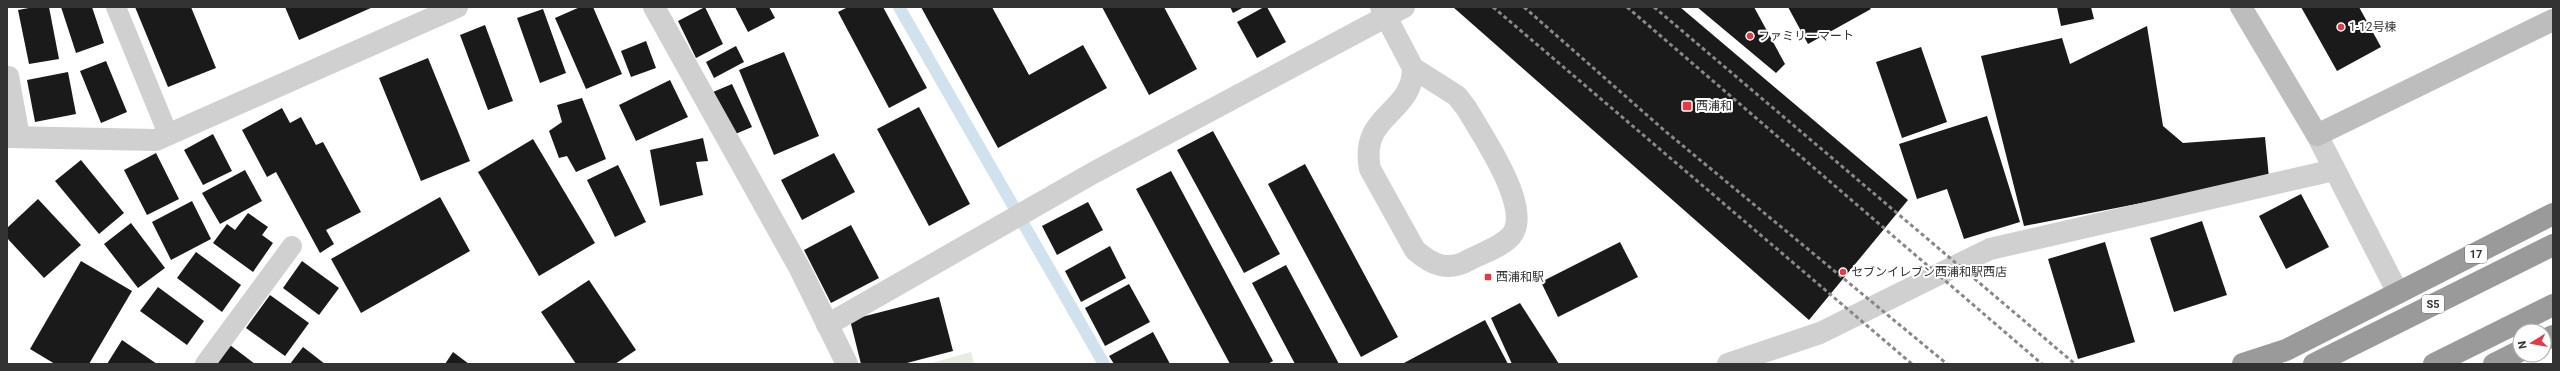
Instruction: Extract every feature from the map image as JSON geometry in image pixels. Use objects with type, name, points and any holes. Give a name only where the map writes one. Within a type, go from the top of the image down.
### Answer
[{"type":"highway","name":"17","points":[[2261,364],[2553,214]]},
{"type":"highway","name":"S5","points":[[2314,364],[2553,245]]},
{"type":"highway","points":[[2434,364],[2553,305]]},
{"type":"highway","name":"17","points":[[2243,364],[2286,350]]},
{"type":"highway","points":[[2494,364],[2512,356]]},
{"type":"street","points":[[14,137],[156,140],[458,7]]},
{"type":"street","points":[[654,7],[800,269],[847,364]]},
{"type":"street","points":[[2241,7],[2317,135],[2398,293]]},
{"type":"street","points":[[827,325],[1094,174],[1390,10],[1413,68],[1413,80],[1409,91],[1403,100],[1380,120],[1373,132],[1367,155],[1370,169],[1415,250],[1424,259],[1450,268],[1461,265],[1512,235],[1516,226],[1515,198],[1467,109],[1457,96],[1413,68]]},
{"type":"street","points":[[2317,135],[2553,20]]},
{"type":"street","points":[[1728,364],[1820,333],[1990,249],[2334,170]]},
{"type":"lane","points":[[116,7],[168,134]]},
{"type":"lane","points":[[9,76],[14,137]]},
{"type":"lane","points":[[205,364],[292,246]]},
{"type":"shaded area","points":[[971,352],[974,364],[928,364]]},
{"type":"building","points":[[34,7],[49,7],[59,59],[29,64],[18,10]]},
{"type":"building","points":[[61,7],[92,7],[104,43],[76,53]]},
{"type":"building","points":[[135,7],[191,7],[216,68],[168,87]]},
{"type":"building","points":[[285,7],[373,7],[299,40]]},
{"type":"building","points":[[580,7],[593,7],[622,74],[586,89],[555,18]]},
{"type":"building","points":[[705,7],[723,44],[696,58],[678,21]]},
{"type":"building","points":[[735,7],[769,7],[775,18],[748,32]]},
{"type":"building","points":[[848,7],[883,7],[927,88],[889,108],[838,12]]},
{"type":"building","points":[[921,7],[992,7],[1029,75],[1083,45],[1107,88],[998,148]]},
{"type":"building","points":[[1102,7],[1164,7],[1197,69],[1149,95]]},
{"type":"building","points":[[1230,7],[1244,7],[1233,13]]},
{"type":"building","points":[[1264,7],[1267,7],[1286,42],[1257,58],[1237,22]]},
{"type":"building","points":[[1453,7],[1680,7],[1908,200],[1809,320]]},
{"type":"building","name":"ファミリーマート","points":[[1697,7],[1754,7],[1785,64],[1776,73]]},
{"type":"building","points":[[1788,7],[1869,7],[1871,9],[1808,44]]},
{"type":"building","points":[[2057,7],[2091,7],[2094,19],[2061,26]]},
{"type":"building","name":"1-12号棟","points":[[2301,7],[2359,7],[2381,47],[2337,71]]},
{"type":"building","points":[[543,9],[566,73],[540,83],[517,18]]},
{"type":"building","points":[[485,25],[513,101],[488,110],[460,35]]},
{"type":"building","points":[[2147,26],[2163,126],[2183,143],[2265,137],[2269,178],[2024,226],[1981,56],[2062,38],[2070,64]]},
{"type":"building","points":[[646,41],[656,68],[631,77],[621,51]]},
{"type":"building","points":[[736,46],[744,62],[714,78],[706,62]]},
{"type":"building","points":[[1921,47],[1947,122],[1902,138],[1876,62]]},
{"type":"building","points":[[784,52],[819,136],[774,155],[739,70]]},
{"type":"building","points":[[428,58],[470,161],[421,181],[379,78]]},
{"type":"building","points":[[106,61],[127,112],[101,123],[80,71]]},
{"type":"building","points":[[68,72],[76,114],[35,122],[27,80]]},
{"type":"building","points":[[670,80],[688,117],[636,141],[619,105]]},
{"type":"building","points":[[732,84],[752,127],[733,135],[713,92]]},
{"type":"building","points":[[582,98],[606,159],[576,172],[567,156],[559,158],[549,131],[562,122],[557,105]]},
{"type":"building","points":[[919,107],[970,204],[929,226],[877,129]]},
{"type":"building","points":[[282,108],[290,123],[301,117],[316,145],[323,142],[361,212],[326,230],[334,244],[320,253],[276,172],[267,177],[242,130]]},
{"type":"building","points":[[1987,116],[2020,222],[1964,239],[1947,189],[1917,199],[1899,144]]},
{"type":"building","points":[[1213,131],[1280,254],[1244,273],[1177,150]]},
{"type":"building","points":[[213,134],[232,171],[203,185],[184,150]]},
{"type":"building","points":[[703,138],[708,161],[696,162],[703,195],[660,206],[650,150]]},
{"type":"building","points":[[533,139],[595,243],[539,276],[478,172]]},
{"type":"building","points":[[156,153],[179,199],[147,215],[124,170]]},
{"type":"building","points":[[834,153],[855,192],[802,220],[781,180]]},
{"type":"building","points":[[81,160],[124,213],[99,234],[55,181]]},
{"type":"building","points":[[1305,164],[1398,337],[1361,357],[1268,184]]},
{"type":"building","points":[[618,165],[646,222],[615,237],[587,180]]},
{"type":"building","points":[[245,170],[262,201],[220,224],[202,193]]},
{"type":"building","points":[[1171,171],[1273,361],[1268,364],[1230,364],[1136,189]]},
{"type":"building","points":[[2301,194],[2329,247],[2286,269],[2259,216]]},
{"type":"building","points":[[440,197],[470,251],[361,313],[331,259]]},
{"type":"building","points":[[38,199],[81,245],[44,278],[7,238],[7,228]]},
{"type":"building","points":[[192,201],[211,239],[171,260],[152,222]]},
{"type":"building","points":[[1088,202],[1103,230],[1057,255],[1042,226]]},
{"type":"building","points":[[248,213],[268,227],[262,235],[273,243],[253,272],[213,243],[227,224],[235,230]]},
{"type":"building","points":[[2202,221],[2227,295],[2174,312],[2150,238]]},
{"type":"building","points":[[131,223],[165,268],[138,288],[104,244]]},
{"type":"building","points":[[851,225],[879,278],[831,303],[804,250]]},
{"type":"building","points":[[1620,242],[1638,277],[1558,317],[1541,282]]},
{"type":"building","points":[[2105,242],[2135,342],[2078,359],[2048,259]]},
{"type":"building","points":[[1110,246],[1126,278],[1081,302],[1065,271]]},
{"type":"building","points":[[196,252],[241,285],[222,312],[177,278]]},
{"type":"building","points":[[81,261],[132,291],[89,364],[55,364],[30,349]]},
{"type":"building","points":[[302,261],[339,288],[319,315],[283,288]]},
{"type":"building","points":[[1286,265],[1339,364],[1295,364],[1252,283]]},
{"type":"building","points":[[589,280],[636,350],[615,364],[576,364],[541,312]]},
{"type":"building","points":[[1129,284],[1150,322],[1105,346],[1085,308]]},
{"type":"building","points":[[158,287],[204,321],[187,345],[140,311]]},
{"type":"building","points":[[270,295],[309,323],[285,356],[246,328]]},
{"type":"building","points":[[939,297],[953,351],[903,364],[861,364],[850,320]]},
{"type":"building","points":[[1520,303],[1559,364],[1512,364],[1491,318]]},
{"type":"building","points":[[1485,320],[1508,364],[1402,364]]},
{"type":"building","points":[[1153,332],[1170,364],[1114,364],[1109,356]]},
{"type":"building","points":[[122,340],[157,364],[107,364]]},
{"type":"building","points":[[230,345],[255,364],[216,364]]},
{"type":"building","points":[[303,347],[325,364],[290,364]]},
{"type":"building","points":[[453,352],[469,364],[445,364]]},
{"type":"waterway","points":[[899,7],[1104,364]]},
{"type":"railway","points":[[1493,7],[1912,364]]},
{"type":"railway","points":[[1524,7],[1665,131],[1947,364]]},
{"type":"railway","points":[[1627,7],[2042,364]]},
{"type":"railway","points":[[1654,7],[2075,364]]},
{"type":"place","name":"1-12号棟","points":[[2341,27]]},
{"type":"place","name":"ファミリーマート","points":[[1750,36]]},
{"type":"place","name":"西浦和","points":[[1687,106]]},
{"type":"place","name":"セブンイレブン西浦和駅西店","points":[[1843,272]]},
{"type":"place","name":"西浦和駅","points":[[1488,277]]}]
